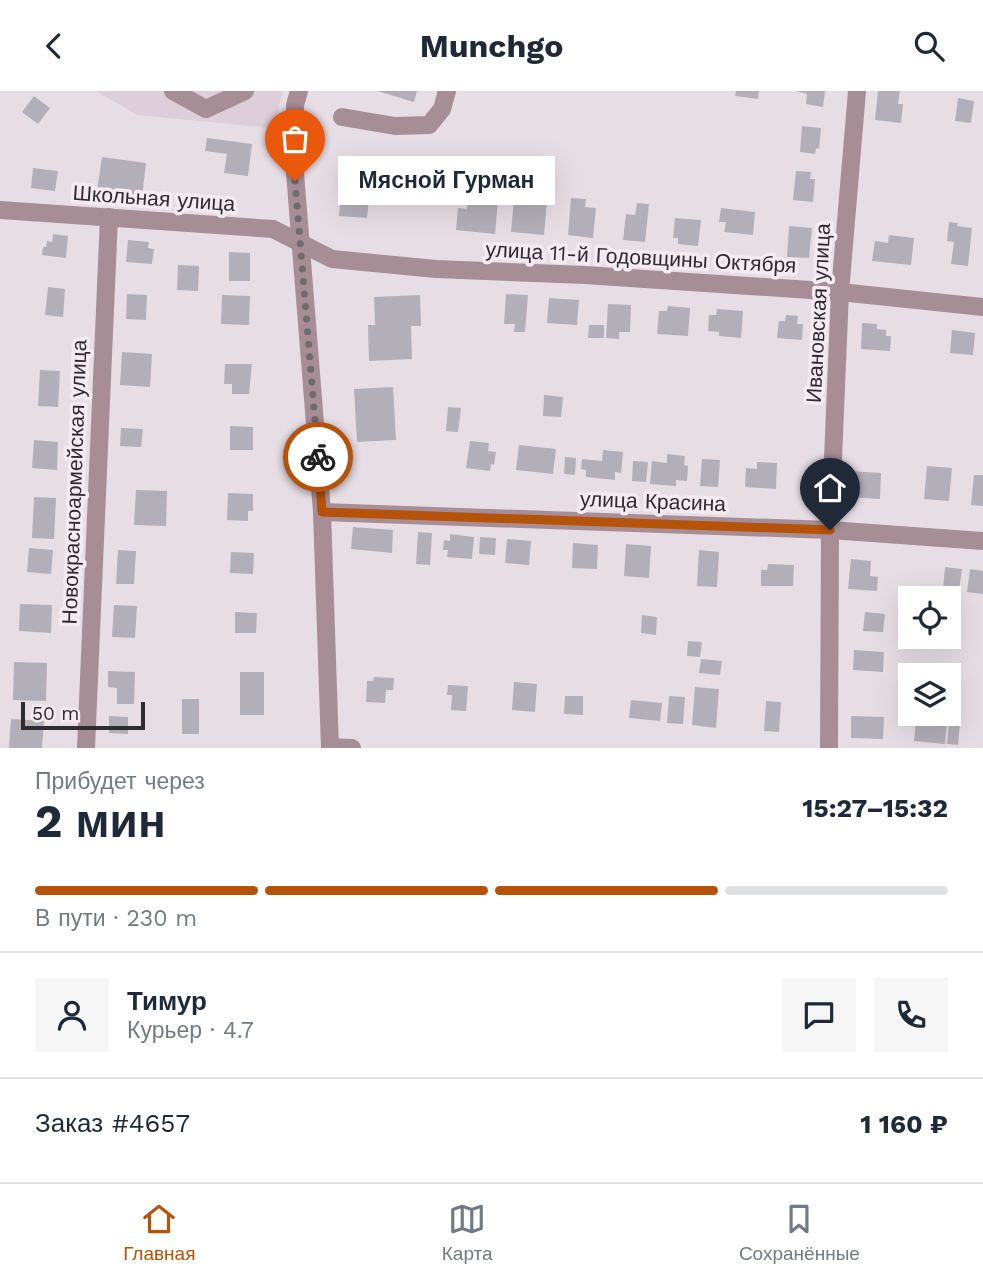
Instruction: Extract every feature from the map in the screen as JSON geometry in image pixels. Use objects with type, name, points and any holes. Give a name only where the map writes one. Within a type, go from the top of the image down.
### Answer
[{"type":"street","points":[[173,91],[206,109],[245,91]]},
{"type":"street","points":[[299,91],[295,105],[294,160],[322,512],[330,748],[352,748]]},
{"type":"street","points":[[342,117],[395,126],[429,125],[442,110],[447,91]]},
{"type":"street","name":"Ивановская улица","points":[[829,748],[830,530],[840,292],[857,91]]},
{"type":"street","name":"Школьная улица","points":[[0,210],[274,229],[300,244]]},
{"type":"street","name":"Новокрасноармейская улица","points":[[86,748],[108,217]]},
{"type":"street","name":"улица 11-й Годовщины Октября","points":[[300,244],[332,259],[436,269],[599,276],[840,292],[983,307]]},
{"type":"street","name":"улица Красина","points":[[322,512],[830,530],[983,541]]},
{"type":"shaded area","points":[[96,91],[283,91],[273,128],[137,115]]},
{"type":"building","points":[[377,91],[417,91],[414,102]]},
{"type":"building","points":[[736,91],[759,91],[758,99],[735,96]]},
{"type":"building","points":[[796,91],[825,91],[823,107],[806,104],[807,94]]},
{"type":"building","points":[[878,91],[900,91],[898,104],[903,104],[901,123],[875,120]]},
{"type":"building","points":[[34,96],[50,108],[38,124],[22,112]]},
{"type":"building","points":[[958,98],[974,101],[971,123],[955,121]]},
{"type":"building","points":[[802,126],[821,128],[819,149],[816,148],[815,154],[800,152]]},
{"type":"building","points":[[207,138],[252,144],[248,176],[224,173],[227,154],[205,151]]},
{"type":"building","points":[[102,157],[146,163],[142,197],[97,191]]},
{"type":"building","points":[[33,168],[58,171],[55,191],[31,188]]},
{"type":"building","points":[[796,171],[811,172],[810,179],[815,179],[813,202],[793,200]]},
{"type":"building","points":[[341,195],[369,198],[367,218],[339,216]]},
{"type":"building","points":[[468,197],[498,200],[495,234],[456,230],[458,208],[467,209]]},
{"type":"building","points":[[571,198],[586,199],[585,207],[596,208],[593,238],[568,235]]},
{"type":"building","points":[[514,199],[547,202],[544,235],[511,232]]},
{"type":"building","points":[[637,203],[649,204],[645,242],[623,240],[626,214],[635,215]]},
{"type":"building","points":[[721,208],[755,212],[753,235],[724,232],[726,222],[719,222]]},
{"type":"building","points":[[675,218],[701,220],[698,246],[678,244],[678,238],[673,238]]},
{"type":"building","points":[[949,222],[972,228],[968,266],[951,264],[954,242],[947,241]]},
{"type":"building","points":[[789,226],[812,228],[809,258],[787,257]]},
{"type":"building","points":[[53,234],[68,236],[66,258],[42,255],[47,241],[52,242]]},
{"type":"building","points":[[889,235],[914,238],[911,265],[872,261],[875,241],[888,243]]},
{"type":"building","points":[[128,240],[149,242],[148,248],[154,249],[152,264],[126,262]]},
{"type":"building","points":[[229,252],[250,253],[250,281],[229,281]]},
{"type":"building","points":[[178,265],[199,266],[198,291],[177,290]]},
{"type":"building","points":[[48,287],[65,289],[63,317],[45,315]]},
{"type":"building","points":[[127,294],[147,295],[146,320],[126,319]]},
{"type":"building","points":[[506,294],[528,295],[525,332],[514,332],[515,324],[504,324]]},
{"type":"building","points":[[222,295],[250,296],[249,325],[221,324]]},
{"type":"building","points":[[420,295],[421,326],[411,326],[412,359],[369,361],[368,325],[375,325],[374,297]]},
{"type":"building","points":[[549,298],[579,300],[577,325],[547,323]]},
{"type":"building","points":[[608,304],[631,305],[630,332],[619,332],[619,339],[606,338]]},
{"type":"building","points":[[668,306],[690,308],[688,336],[657,334],[659,311],[667,311]]},
{"type":"building","points":[[717,309],[743,311],[741,338],[719,336],[719,332],[708,331],[709,315],[716,315]]},
{"type":"building","points":[[786,315],[798,316],[797,324],[803,324],[802,340],[777,338],[779,321],[785,321]]},
{"type":"building","points":[[862,323],[877,324],[877,329],[886,330],[886,336],[891,336],[890,351],[861,349]]},
{"type":"building","points":[[589,325],[604,325],[604,338],[588,338]]},
{"type":"building","points":[[952,330],[975,333],[973,355],[950,353]]},
{"type":"building","points":[[122,352],[152,354],[150,387],[120,385]]},
{"type":"building","points":[[225,364],[252,364],[249,394],[232,394],[232,384],[224,384]]},
{"type":"building","points":[[40,370],[60,371],[58,407],[38,406]]},
{"type":"building","points":[[393,387],[396,440],[357,442],[354,389]]},
{"type":"building","points":[[544,395],[563,397],[561,417],[543,416]]},
{"type":"building","points":[[448,407],[461,408],[458,432],[446,431]]},
{"type":"building","points":[[230,426],[253,427],[253,450],[230,450]]},
{"type":"building","points":[[121,428],[143,429],[141,447],[120,446]]},
{"type":"building","points":[[34,440],[58,442],[57,470],[32,468]]},
{"type":"building","points":[[470,441],[489,443],[488,451],[496,452],[490,471],[466,468]]},
{"type":"building","points":[[519,445],[556,449],[553,474],[516,470]]},
{"type":"building","points":[[603,450],[623,452],[621,473],[615,472],[615,480],[586,477],[586,470],[581,469],[582,459],[602,461]]},
{"type":"building","points":[[667,454],[685,456],[684,465],[688,466],[687,481],[676,480],[676,486],[650,484],[652,461],[667,463]]},
{"type":"building","points":[[565,457],[576,458],[575,475],[564,474]]},
{"type":"building","points":[[702,459],[720,460],[718,487],[700,486]]},
{"type":"building","points":[[633,461],[648,462],[646,482],[632,481]]},
{"type":"building","points":[[757,462],[777,463],[776,489],[745,487],[746,468],[757,469]]},
{"type":"building","points":[[927,466],[952,468],[949,501],[924,499]]},
{"type":"building","points":[[849,471],[881,473],[880,499],[847,497]]},
{"type":"building","points":[[974,475],[983,475],[983,506],[971,505]]},
{"type":"building","points":[[136,490],[167,491],[166,526],[134,525]]},
{"type":"building","points":[[228,493],[253,494],[253,511],[248,511],[248,521],[227,520]]},
{"type":"building","points":[[34,497],[56,498],[54,539],[32,538]]},
{"type":"building","points":[[353,527],[393,530],[392,553],[351,549]]},
{"type":"building","points":[[418,532],[432,533],[430,565],[416,564]]},
{"type":"building","points":[[450,534],[474,537],[472,559],[447,557],[448,550],[443,550],[444,540],[450,541]]},
{"type":"building","points":[[480,537],[496,538],[495,555],[479,554]]},
{"type":"building","points":[[507,539],[531,541],[529,565],[505,563]]},
{"type":"building","points":[[573,543],[598,545],[597,569],[572,568]]},
{"type":"building","points":[[626,544],[651,546],[649,578],[624,576]]},
{"type":"building","points":[[29,548],[53,550],[51,574],[27,572]]},
{"type":"building","points":[[118,550],[136,551],[134,584],[116,584]]},
{"type":"building","points":[[699,550],[719,552],[717,587],[697,586]]},
{"type":"building","points":[[231,552],[254,553],[253,574],[230,573]]},
{"type":"building","points":[[851,559],[871,561],[870,576],[878,577],[877,591],[848,589]]},
{"type":"building","points":[[768,564],[794,565],[793,586],[761,586],[761,570],[767,570]]},
{"type":"building","points":[[945,567],[962,569],[960,586],[943,586]]},
{"type":"building","points":[[970,569],[983,571],[983,594],[967,592]]},
{"type":"building","points":[[20,604],[52,605],[51,633],[19,631]]},
{"type":"building","points":[[114,605],[137,606],[135,638],[112,637]]},
{"type":"building","points":[[235,612],[257,613],[256,633],[235,633]]},
{"type":"building","points":[[865,612],[885,614],[883,632],[863,631]]},
{"type":"building","points":[[642,615],[657,617],[656,635],[641,633]]},
{"type":"building","points":[[688,641],[702,642],[700,657],[687,656]]},
{"type":"building","points":[[854,650],[884,652],[883,672],[853,670]]},
{"type":"building","points":[[701,659],[722,661],[720,675],[699,673]]},
{"type":"building","points":[[14,662],[47,663],[46,701],[13,700]]},
{"type":"building","points":[[108,671],[135,672],[134,704],[117,704],[117,688],[108,687]]},
{"type":"building","points":[[240,672],[264,672],[264,715],[240,715]]},
{"type":"building","points":[[374,677],[394,678],[393,690],[386,690],[385,703],[366,702],[367,681],[373,681]]},
{"type":"building","points":[[514,682],[537,684],[535,712],[512,710]]},
{"type":"building","points":[[448,685],[468,686],[466,711],[451,710],[452,695],[447,695]]},
{"type":"building","points":[[695,687],[719,689],[716,728],[692,725]]},
{"type":"building","points":[[565,696],[583,696],[583,715],[564,714]]},
{"type":"building","points":[[669,696],[685,697],[683,724],[667,723]]},
{"type":"building","points":[[182,699],[199,699],[199,734],[182,734]]},
{"type":"building","points":[[631,700],[662,703],[660,721],[629,718]]},
{"type":"building","points":[[766,701],[781,702],[779,732],[764,731]]},
{"type":"building","points":[[109,716],[128,717],[128,734],[109,733]]},
{"type":"building","points":[[851,716],[884,717],[883,739],[851,738]]},
{"type":"building","points":[[11,719],[44,721],[42,748],[9,748]]},
{"type":"building","points":[[915,726],[947,726],[945,744],[914,741]]},
{"type":"building","points":[[949,726],[960,726],[958,745],[947,744]]},
{"type":"way so far","points":[[295,181],[318,457]]},
{"type":"place","name":"Мясной Гурман","points":[[295,181]]},
{"type":"route","points":[[318,457],[322,512],[830,530]]}]
